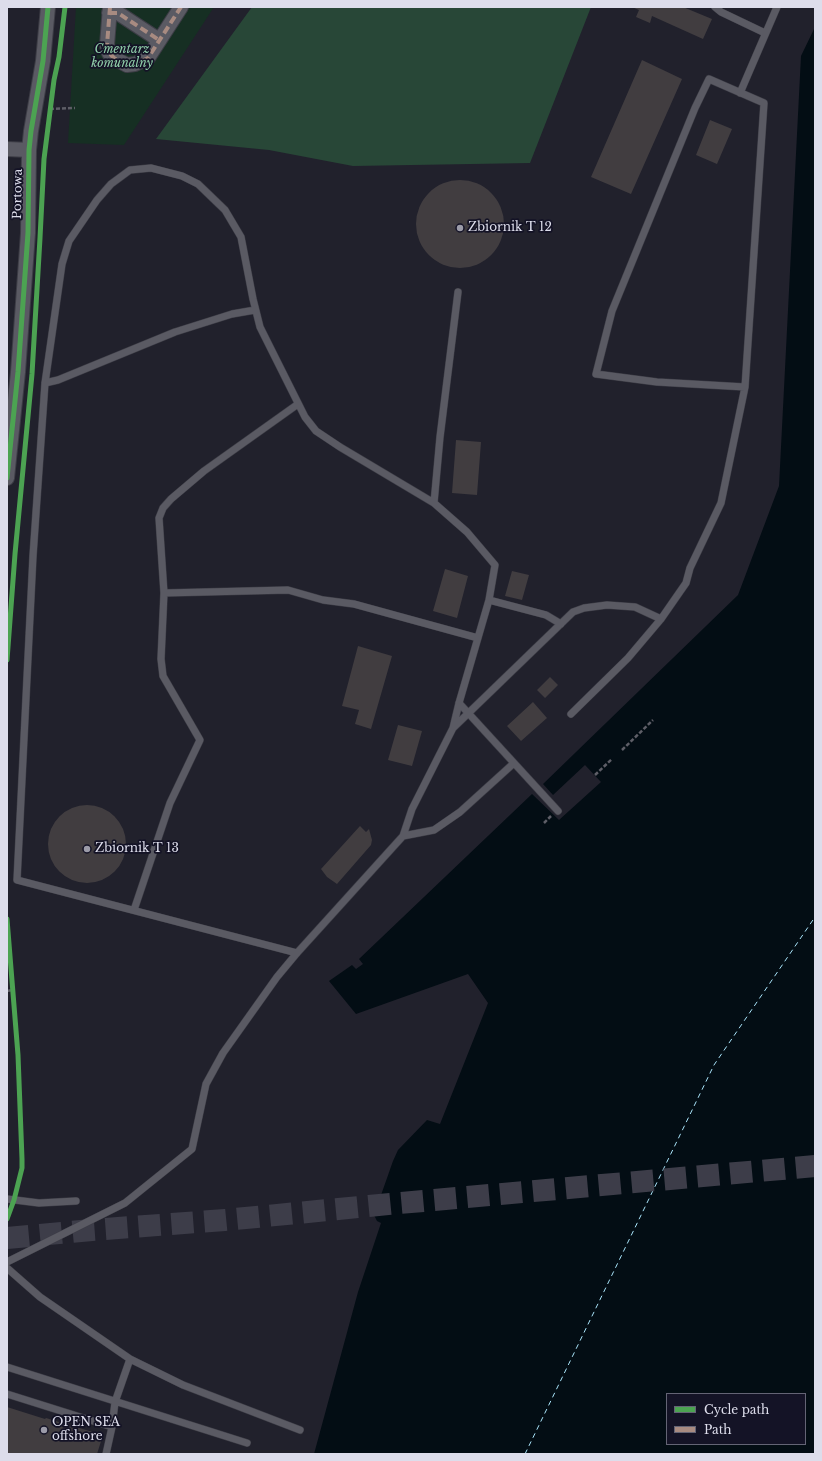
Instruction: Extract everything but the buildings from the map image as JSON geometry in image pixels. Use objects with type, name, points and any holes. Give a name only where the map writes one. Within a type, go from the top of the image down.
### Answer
[{"type":"street","name":"Portowa","points":[[7,478],[18,372],[28,233],[29,150],[34,108],[43,61],[48,7]]},
{"type":"street","points":[[160,40],[118,13],[109,10],[107,46],[109,53],[114,58],[127,65],[135,64],[148,58],[160,40],[181,7]]},
{"type":"street","points":[[7,149],[29,150]]},
{"type":"lane","points":[[715,7],[721,12],[765,33]]},
{"type":"lane","points":[[740,93],[777,7]]},
{"type":"lane","points":[[571,714],[628,658],[661,619],[686,583],[690,568],[721,503],[745,387],[764,103],[709,79],[695,108],[612,311],[596,374],[657,382],[745,387]]},
{"type":"lane","points":[[7,1262],[125,1203],[192,1149],[206,1084],[223,1053],[277,977],[403,836],[412,809],[453,728],[489,600],[495,565],[468,532],[434,502],[340,447],[316,431],[305,417],[260,327],[255,310],[241,236],[224,210],[198,184],[182,176],[151,168],[130,170],[111,184],[97,200],[69,241],[62,264],[45,383],[33,556],[17,880],[297,953]]},
{"type":"lane","points":[[434,502],[440,437],[458,292]]},
{"type":"lane","points":[[45,383],[58,380],[175,332],[232,314],[255,310]]},
{"type":"lane","points":[[134,910],[170,803],[200,740],[163,676],[161,659],[164,593],[158,518],[163,508],[171,499],[204,471],[298,404]]},
{"type":"lane","points":[[164,593],[288,590],[323,600],[354,604],[478,638]]},
{"type":"lane","points":[[489,600],[546,615],[561,624]]},
{"type":"lane","points":[[453,728],[573,612],[584,608],[607,605],[636,607],[661,619]]},
{"type":"lane","points":[[459,703],[514,763],[556,813]]},
{"type":"lane","points":[[403,836],[434,830],[460,812],[514,763]]},
{"type":"lane","points":[[7,1199],[39,1203],[76,1201]]},
{"type":"lane","points":[[7,1268],[40,1297],[130,1359],[183,1385],[300,1430]]},
{"type":"lane","points":[[106,1454],[112,1427],[115,1402],[130,1359]]},
{"type":"lane","points":[[7,1368],[247,1442]]},
{"type":"lane","points":[[7,1394],[112,1427]]},
{"type":"path","points":[[50,109],[75,108]]},
{"type":"path","points":[[622,750],[653,720]]},
{"type":"path","points":[[595,776],[612,759]]},
{"type":"path","points":[[544,823],[556,813]]},
{"type":"path","points":[[7,991],[13,990]]},
{"type":"green space","name":"Cmentarz komunalny","points":[[76,7],[214,7],[124,145],[68,143]]},
{"type":"green space","points":[[252,7],[591,7],[530,163],[353,166],[269,150],[156,139]]},
{"type":"shaded area","points":[[815,27],[815,1454],[314,1454],[358,1292],[381,1223],[377,1221],[374,1215],[393,1161],[398,1150],[427,1120],[440,1124],[488,1003],[468,974],[356,1014],[329,981],[352,965],[356,969],[363,964],[359,959],[532,794],[559,820],[601,782],[585,765],[553,795],[543,784],[738,595],[779,486],[801,56]]},
{"type":"ferry route","points":[[525,1454],[714,1065],[815,917]]},
{"type":"tunnel","points":[[7,1238],[225,1220],[815,1166]]},
{"type":"marked path","points":[[110,7],[107,45],[109,53],[114,58],[127,65],[135,64],[148,58],[181,7]]},
{"type":"marked path","points":[[109,13],[118,13],[159,40]]},
{"type":"cycle path","points":[[7,478],[18,372],[28,233],[29,150],[43,61],[48,7]]},
{"type":"cycle path","points":[[7,660],[15,554],[32,374],[44,159],[65,7]]},
{"type":"cycle path","points":[[7,919],[18,1055],[22,1159],[22,1168],[14,1200],[7,1219]]},
{"type":"place","name":"Zbiornik T 12","points":[[460,228]]},
{"type":"place","name":"Zbiornik T 13","points":[[87,849]]},
{"type":"place","name":"OPEN SEA offshore","points":[[44,1430]]}]
